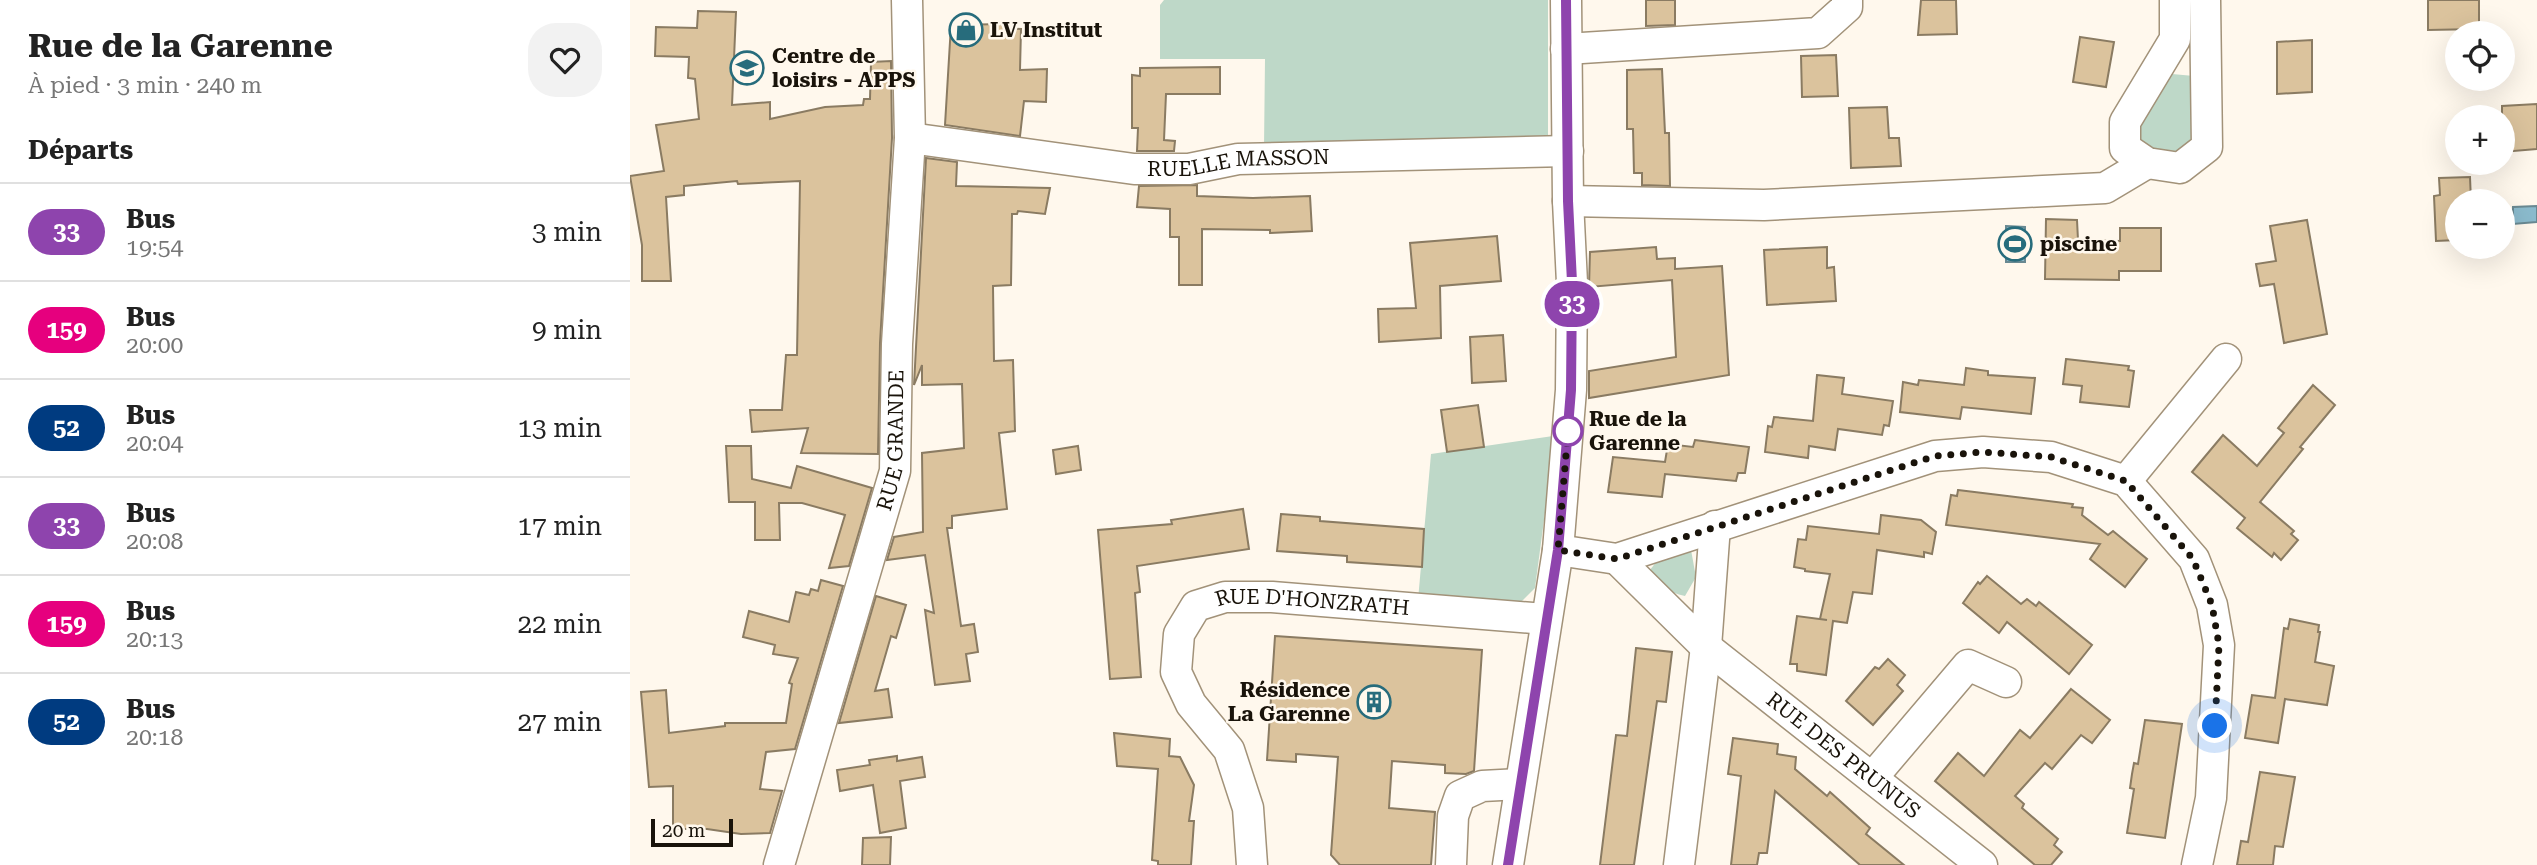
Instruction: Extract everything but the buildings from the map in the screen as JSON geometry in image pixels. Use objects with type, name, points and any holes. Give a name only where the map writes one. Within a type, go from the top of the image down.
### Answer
[{"type":"street","name":"RUE GRANDE","points":[[779,865],[895,471],[897,344],[910,138],[906,0]]},
{"type":"street","points":[[1508,865],[1545,618],[1558,550],[1571,390],[1572,282],[1568,201],[1566,0]]},
{"type":"street","points":[[1566,49],[1818,33],[1847,6],[1847,0]]},
{"type":"street","points":[[2175,0],[2175,39],[2124,122],[2125,148],[2147,163],[2180,169],[2207,146],[2205,0]]},
{"type":"street","points":[[2175,39],[2206,65]]},
{"type":"street","name":"RUELLE MASSON","points":[[910,138],[1134,169],[1189,169],[1238,159],[1568,151]]},
{"type":"street","points":[[1568,201],[1764,205],[2105,188],[2147,163]]},
{"type":"street","points":[[2126,481],[2226,359]]},
{"type":"street","points":[[1558,550],[1617,559],[1935,456],[1983,452],[2051,457],[2126,481],[2193,559],[2212,605],[2219,645],[2217,701],[2211,797],[2197,865]]},
{"type":"street","points":[[1679,865],[1706,647],[1715,526]]},
{"type":"street","name":"RUE DES PRUNUS","points":[[1617,559],[1706,647],[1982,865]]},
{"type":"street","name":"RUE D'HONZRATH","points":[[1252,865],[1248,808],[1229,750],[1191,704],[1176,673],[1179,634],[1196,606],[1225,597],[1272,597],[1545,618]]},
{"type":"street","points":[[1872,778],[1968,665],[2006,682]]},
{"type":"street","points":[[1451,865],[1454,816],[1460,796],[1482,786],[1520,784]]},
{"type":"green space","points":[[1164,0],[1548,0],[1548,139],[1264,147],[1265,59],[1160,59],[1160,5]]},
{"type":"green space","points":[[2161,73],[2194,76],[2193,145],[2165,157],[2144,149],[2137,134]]},
{"type":"green space","points":[[1553,436],[1535,588],[1515,608],[1418,600],[1431,454]]},
{"type":"green space","points":[[1691,550],[1696,577],[1685,596],[1660,585],[1650,570],[1663,553]]},
{"type":"water","points":[[2537,206],[2537,222],[2515,224],[2515,207]]},
{"type":"water","name":"piscine","points":[[2006,226],[2025,227],[2025,262],[2006,262]]},
{"type":"bus line","name":"33","points":[[1508,865],[1545,618],[1558,550],[1571,390],[1572,282],[1568,201],[1566,0]]},
{"type":"place","name":"LV Institut","points":[[966,30]]},
{"type":"place","name":"Centre de loisirs - APPS","points":[[747,68]]},
{"type":"place","name":"piscine","points":[[2015,244]]},
{"type":"place","name":"Rue de la Garenne","points":[[1568,431]]},
{"type":"place","name":"Résidence La Garenne","points":[[1374,702]]},
{"type":"route","points":[[1568,431],[1558,550],[1617,559],[1935,456],[1983,452],[2051,457],[2126,481],[2193,559],[2212,605],[2219,645],[2215,726]]}]
